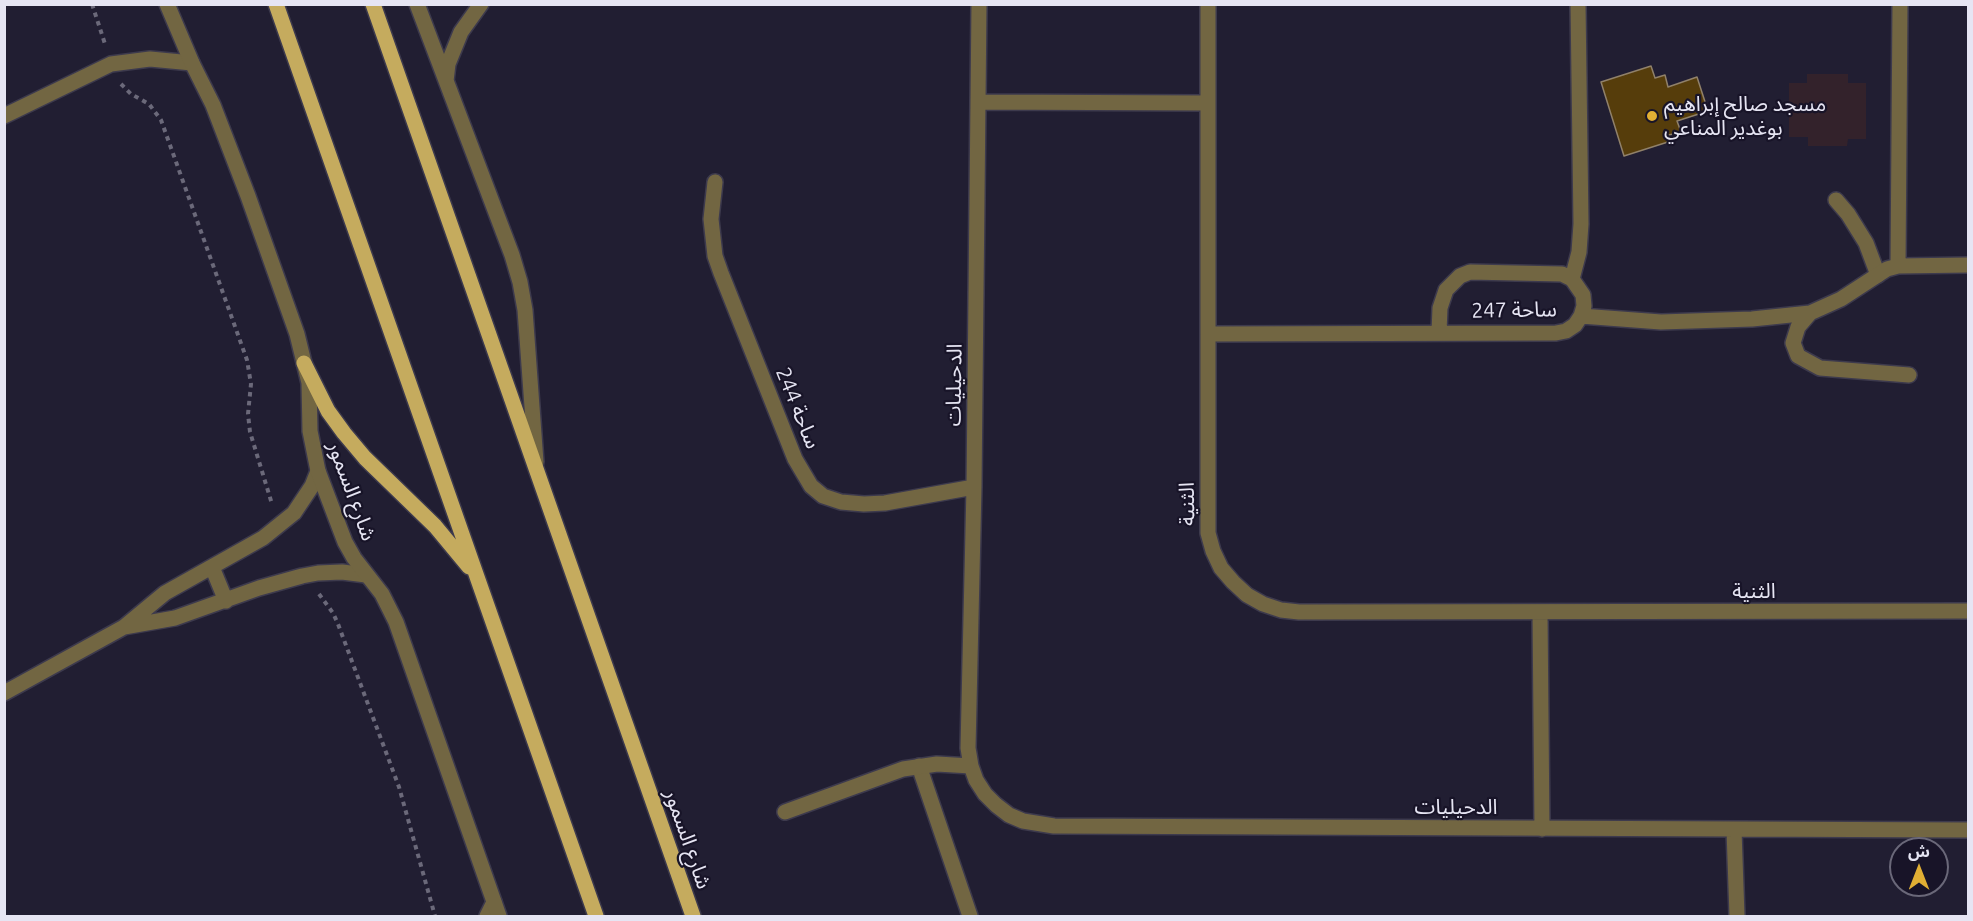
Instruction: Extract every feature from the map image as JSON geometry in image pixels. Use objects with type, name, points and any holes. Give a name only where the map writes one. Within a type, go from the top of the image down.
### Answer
[{"type":"main road","points":[[276,4],[596,916]]},
{"type":"main road","name":"شارع السمور","points":[[373,4],[693,916]]},
{"type":"main road","points":[[304,363],[324,403],[344,433],[365,458],[435,526],[477,578]]},
{"type":"street","name":"شارع السمور","points":[[167,4],[213,105],[297,334],[309,383],[310,431],[318,471],[345,542],[366,575],[382,594],[396,622],[497,909]]},
{"type":"street","name":"شارع السمور","points":[[417,4],[512,255],[520,282],[525,310],[537,469]]},
{"type":"street","points":[[446,81],[454,48],[461,32],[481,4]]},
{"type":"street","name":"الدحيليات","points":[[979,4],[974,488],[968,748],[971,766],[985,794],[996,806],[1009,815],[1038,825],[1968,830]]},
{"type":"street","name":"الثنية","points":[[1208,4],[1208,533],[1221,568],[1246,595],[1281,610],[1299,612],[1968,611]]},
{"type":"street","points":[[1572,279],[1579,252],[1581,224],[1578,4]]},
{"type":"street","points":[[1898,266],[1900,4]]},
{"type":"street","points":[[4,116],[111,64],[150,59],[192,63]]},
{"type":"street","points":[[978,102],[1208,103]]},
{"type":"street","name":"ساحة 244","points":[[715,182],[711,219],[715,256],[795,459],[810,486],[823,496],[841,502],[864,504],[885,503],[974,488]]},
{"type":"street","points":[[1836,201],[1848,214],[1866,243],[1878,275]]},
{"type":"street","points":[[1581,316],[1661,322],[1752,319],[1810,313],[1840,299],[1887,269],[1898,266],[1968,265]]},
{"type":"street","name":"ساحة 247","points":[[1208,334],[1556,333],[1566,331],[1575,325],[1584,306],[1583,296],[1572,279],[1552,273],[1480,272],[1460,276],[1446,290],[1442,298],[1439,332]]},
{"type":"street","points":[[1810,313],[1798,327],[1793,343],[1798,356],[1820,368],[1909,375]]},
{"type":"street","points":[[4,693],[124,627],[165,593],[254,544],[280,526],[304,500],[318,471]]},
{"type":"street","points":[[212,567],[226,601]]},
{"type":"street","points":[[124,627],[175,618],[302,576],[342,572],[366,575]]},
{"type":"street","points":[[1539,612],[1542,829]]},
{"type":"street","points":[[785,812],[903,769],[954,764],[971,766]]},
{"type":"street","points":[[919,766],[970,916]]},
{"type":"street","points":[[1734,830],[1737,916]]},
{"type":"street","points":[[487,916],[497,909]]},
{"type":"path","points":[[92,4],[116,76],[131,94],[149,104],[161,120],[247,360],[250,384],[248,414],[250,432],[280,526]]},
{"type":"path","points":[[302,576],[333,612],[343,635],[399,787],[435,916]]},
{"type":"shaded area","points":[[1807,74],[1848,74],[1848,83],[1866,83],[1866,139],[1848,139],[1847,146],[1808,146],[1808,137],[1789,137],[1789,83],[1807,83]]},
{"type":"building","name":"مسجد صالح إبراهيم بوغدير المناعي","points":[[1651,66],[1655,78],[1665,75],[1668,87],[1697,77],[1708,111],[1677,121],[1681,132],[1669,135],[1671,141],[1624,156],[1601,82]]},
{"type":"place","name":"مسجد صالح إبراهيم بوغدير المناعي","points":[[1652,116]]}]
